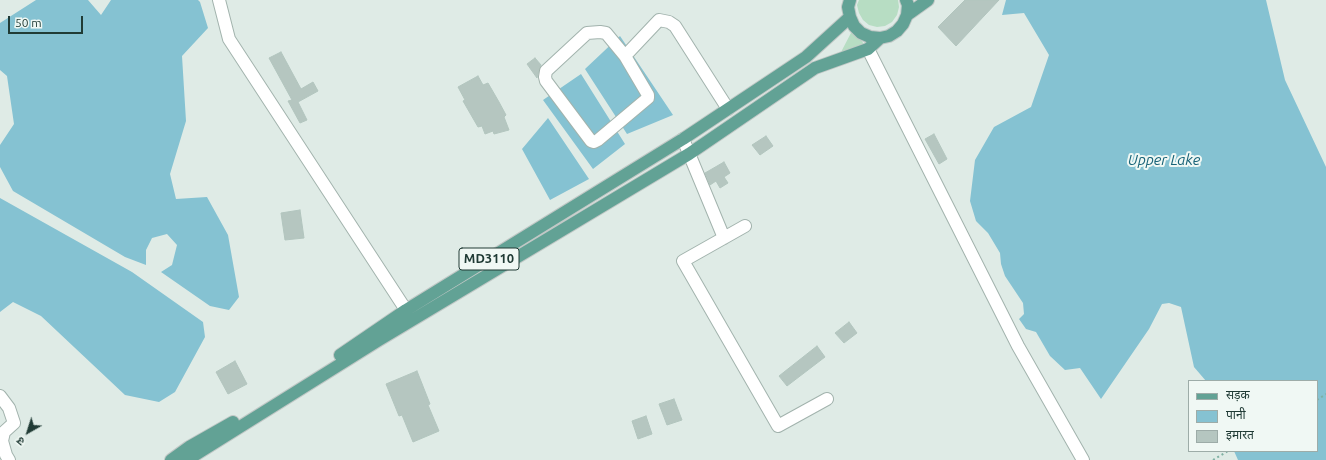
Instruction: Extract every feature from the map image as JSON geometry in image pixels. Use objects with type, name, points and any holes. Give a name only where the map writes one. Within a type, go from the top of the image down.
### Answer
[{"type":"main road","points":[[850,0],[848,7],[854,26],[861,33],[870,37],[880,38],[889,36],[904,24],[908,5],[906,0]]},
{"type":"main road","points":[[907,15],[928,0]]},
{"type":"main road","name":"MD3110","points":[[193,455],[406,310],[683,139],[806,57],[850,17]]},
{"type":"main road","points":[[868,49],[880,38]]},
{"type":"main road","name":"MD3110","points":[[171,460],[193,455],[379,340],[689,154],[815,68],[868,49]]},
{"type":"street","points":[[219,0],[229,39],[406,310]]},
{"type":"street","points":[[625,56],[659,20],[669,22],[675,26],[728,109]]},
{"type":"street","points":[[587,33],[606,33],[625,56],[647,91],[648,98],[598,140],[591,141],[546,81],[546,71],[587,33]]},
{"type":"street","points":[[868,49],[1006,324],[1083,460]]},
{"type":"street","points":[[683,139],[724,238]]},
{"type":"street","points":[[745,226],[684,261],[778,426],[827,399]]},
{"type":"street","points":[[0,396],[9,408],[14,423],[4,432],[2,441],[9,460]]},
{"type":"path","points":[[1212,460],[1226,452]]},
{"type":"green space","points":[[859,0],[898,0],[899,7],[897,15],[892,22],[885,26],[877,27],[869,25],[863,20],[859,13],[857,5]]},
{"type":"green space","points":[[852,31],[860,37],[864,45],[840,54]]},
{"type":"water","points":[[36,0],[88,0],[101,15],[111,0],[198,0],[200,2],[208,28],[182,56],[186,121],[170,174],[176,199],[207,197],[228,235],[239,297],[229,310],[210,306],[161,272],[172,265],[177,245],[167,234],[152,238],[146,250],[146,265],[125,257],[13,191],[0,167],[0,145],[14,124],[7,76],[0,70],[0,23]]},
{"type":"water","name":"Upper Lake","points":[[1006,0],[1266,0],[1285,80],[1326,167],[1326,460],[1238,460],[1234,452],[1318,452],[1318,380],[1205,380],[1194,367],[1181,307],[1169,303],[1162,304],[1149,329],[1101,399],[1080,368],[1065,370],[1050,356],[1036,332],[1026,329],[1019,319],[1024,314],[1023,303],[1005,276],[1001,264],[1000,253],[988,233],[976,221],[970,201],[975,160],[994,127],[1031,107],[1049,55],[1024,13],[1002,15]]},
{"type":"water","points":[[620,36],[673,115],[627,134],[585,69]]},
{"type":"water","points":[[581,74],[625,144],[593,169],[543,100]]},
{"type":"water","points":[[548,118],[589,179],[550,200],[522,149]]},
{"type":"water","points":[[0,198],[132,272],[203,322],[205,337],[175,392],[159,402],[125,395],[41,316],[13,302],[0,312]]},
{"type":"building","points":[[965,0],[999,0],[956,46],[938,27]]},
{"type":"building","points":[[281,52],[301,89],[313,82],[318,91],[298,102],[307,120],[300,123],[288,101],[292,100],[269,58]]},
{"type":"building","points":[[535,58],[541,65],[537,78],[527,64]]},
{"type":"building","points":[[478,76],[483,85],[488,83],[499,102],[506,115],[504,117],[509,130],[494,134],[493,131],[485,134],[482,126],[478,127],[463,101],[465,100],[458,87]]},
{"type":"building","points":[[934,134],[947,159],[939,164],[925,139]]},
{"type":"building","points":[[766,136],[773,146],[760,155],[752,145]]},
{"type":"building","points":[[724,162],[730,173],[724,177],[728,183],[720,188],[716,181],[710,185],[705,173]]},
{"type":"building","points":[[300,210],[304,238],[285,240],[281,213]]},
{"type":"building","points":[[849,322],[857,333],[844,343],[835,333]]},
{"type":"building","points":[[817,346],[825,357],[787,386],[779,376]]},
{"type":"building","points":[[235,361],[247,384],[228,394],[216,372]]},
{"type":"building","points":[[417,371],[430,404],[428,405],[439,431],[413,442],[402,415],[399,416],[386,384]]},
{"type":"building","points":[[674,399],[682,420],[667,425],[659,404]]},
{"type":"building","points":[[646,416],[652,434],[638,439],[632,421]]}]
